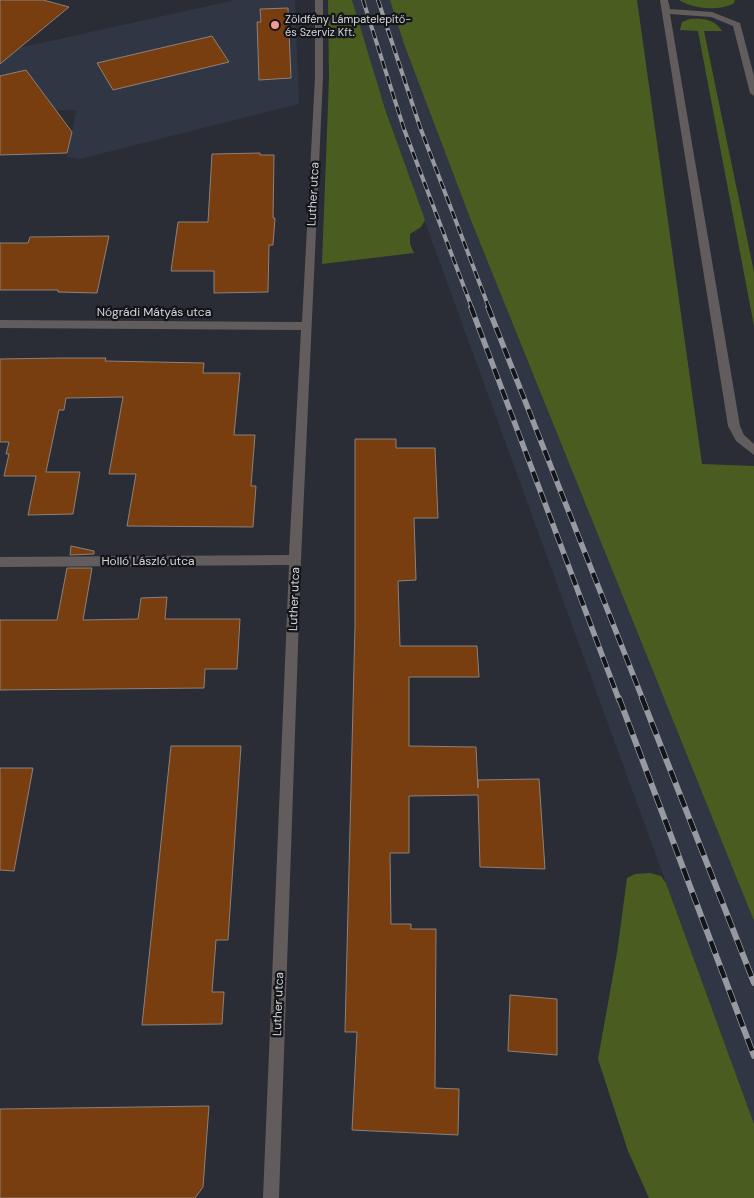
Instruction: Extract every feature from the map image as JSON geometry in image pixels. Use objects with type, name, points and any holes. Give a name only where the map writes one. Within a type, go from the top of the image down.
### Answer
[{"type":"street","name":"Luther utca","points":[[271,1198],[295,560],[319,77],[319,0]]},
{"type":"street","points":[[664,0],[734,426],[740,438],[754,450]]},
{"type":"street","points":[[666,11],[708,13],[721,16],[737,25],[754,93]]},
{"type":"street","name":"Nógrádi Mátyás utca","points":[[0,324],[307,326]]},
{"type":"street","name":"Holló László utca","points":[[0,562],[295,560]]},
{"type":"shaded area","points":[[235,0],[295,0],[299,104],[80,159],[67,157],[76,110],[18,111],[0,81],[0,52]]},
{"type":"shaded area","points":[[352,0],[390,0],[404,44],[470,218],[754,921],[754,1124],[409,178],[364,46]]},
{"type":"green space","points":[[328,0],[352,0],[385,109],[425,220],[421,227],[410,234],[410,244],[414,253],[322,264],[329,78]]},
{"type":"green space","points":[[390,0],[637,0],[702,464],[754,466],[754,921],[470,218],[404,44]]},
{"type":"green space","points":[[679,0],[735,1],[733,4],[720,8],[706,8]]},
{"type":"green space","points":[[690,19],[708,20],[716,24],[722,31],[704,31],[754,272],[754,326],[698,31],[680,30],[682,22]]},
{"type":"green space","points":[[650,873],[661,876],[666,883],[754,1124],[754,1198],[649,1198],[628,1151],[598,1059],[617,953],[627,878],[635,874]]},
{"type":"building","points":[[0,0],[43,0],[69,7],[0,64]]},
{"type":"building","points":[[288,8],[291,78],[259,80],[257,22],[261,22],[260,9]]},
{"type":"building","points":[[212,36],[229,62],[113,90],[97,63]]},
{"type":"building","points":[[26,70],[72,132],[67,153],[0,155],[0,76]]},
{"type":"building","points":[[260,153],[260,155],[274,155],[273,218],[275,218],[273,245],[269,245],[268,292],[214,293],[214,271],[171,271],[178,222],[208,222],[212,154]]},
{"type":"building","points":[[109,236],[97,293],[58,292],[58,290],[0,290],[0,243],[28,243],[30,237]]},
{"type":"building","points":[[106,358],[105,361],[204,363],[203,373],[240,373],[234,435],[255,435],[251,486],[256,486],[253,527],[127,526],[136,474],[109,474],[123,397],[66,398],[64,410],[59,410],[46,472],[80,472],[73,514],[28,515],[36,476],[4,476],[9,454],[6,454],[9,442],[0,442],[0,359]]},
{"type":"building","points":[[355,439],[396,439],[396,448],[435,448],[438,518],[414,518],[416,580],[398,581],[400,646],[477,646],[479,677],[409,677],[409,746],[476,747],[478,788],[478,780],[539,779],[545,869],[480,867],[478,795],[409,796],[409,853],[390,853],[391,924],[411,924],[411,929],[436,929],[435,1088],[459,1089],[458,1135],[352,1130],[357,1032],[345,1032],[355,625]]},
{"type":"building","points":[[71,546],[94,551],[94,554],[70,555]]},
{"type":"building","points":[[67,568],[92,568],[83,620],[138,619],[141,598],[167,597],[165,619],[240,619],[237,669],[205,669],[204,688],[0,690],[0,620],[57,620]]},
{"type":"building","points":[[171,746],[241,746],[228,940],[216,940],[212,992],[224,992],[222,1024],[142,1025]]},
{"type":"building","points":[[0,768],[33,768],[14,871],[0,870]]},
{"type":"building","points":[[510,995],[557,999],[557,1055],[508,1051]]},
{"type":"building","points":[[209,1106],[203,1187],[195,1198],[0,1198],[0,1109]]},
{"type":"railway","points":[[363,0],[404,129],[472,308]]},
{"type":"railway","points":[[378,0],[420,127],[489,308]]},
{"type":"railway","points":[[471,307],[619,700]]},
{"type":"railway","points":[[488,307],[643,700]]},
{"type":"railway","points":[[619,698],[754,1056]]},
{"type":"railway","points":[[642,698],[754,983]]},
{"type":"place","name":"Zöldfény Lámpatelepítő- és Szerviz Kft.","points":[[275,25]]}]
